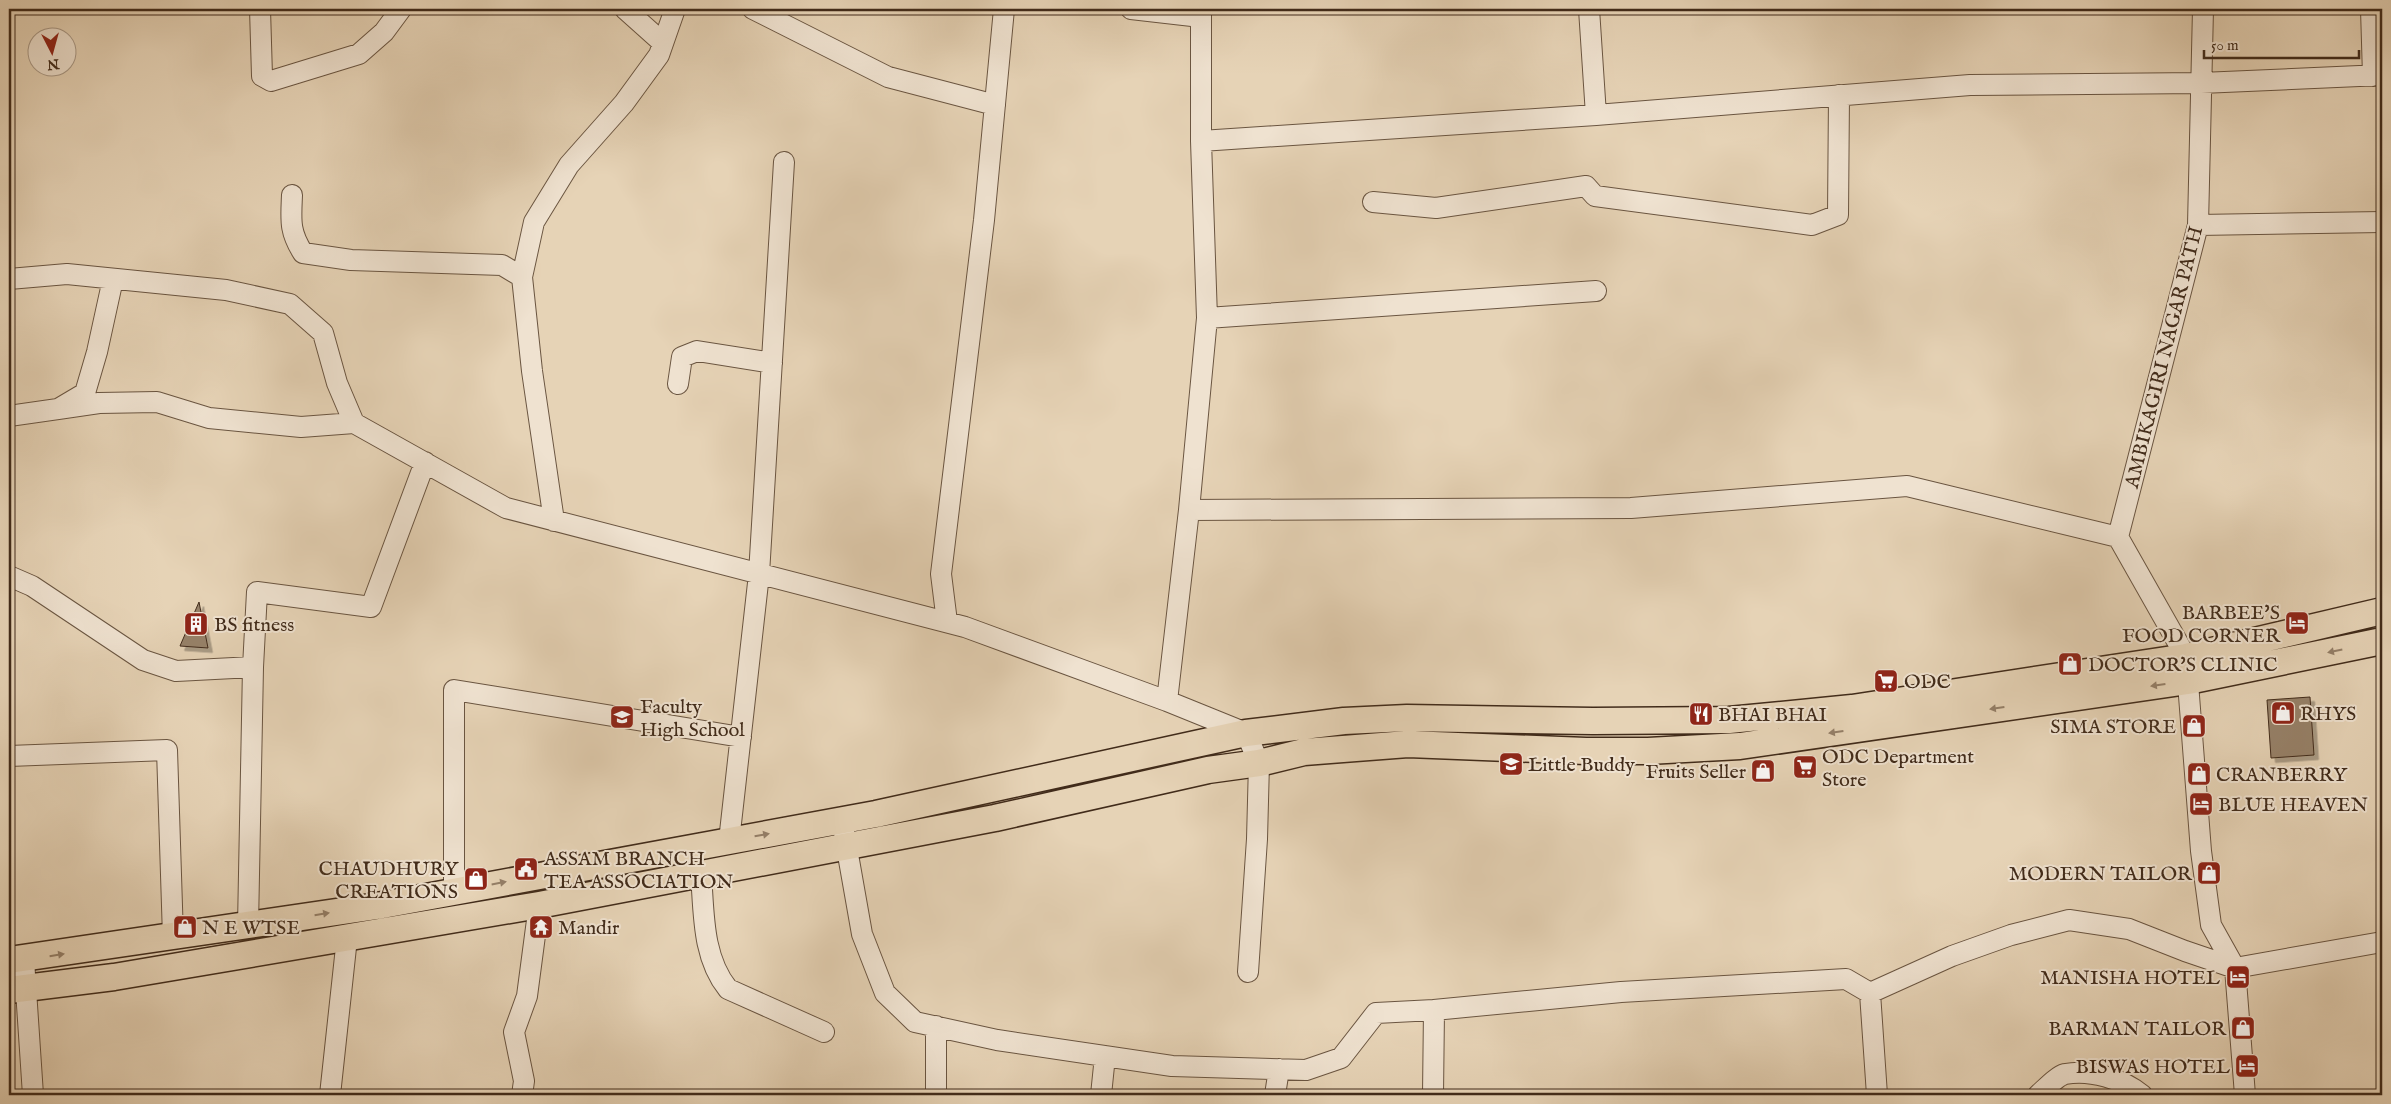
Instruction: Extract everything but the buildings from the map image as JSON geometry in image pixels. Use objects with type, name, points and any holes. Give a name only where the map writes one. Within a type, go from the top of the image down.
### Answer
[{"type":"main road","points":[[17,990],[347,938],[539,905],[995,818],[1208,770],[1259,763],[1304,752],[1408,744],[1586,751],[1648,751],[1740,746],[2187,669],[2382,611]]},
{"type":"main road","points":[[16,960],[248,926],[454,892],[842,820],[1246,734],[1344,721],[1408,718],[1593,721],[1729,720],[1852,708],[2187,669],[2382,641]]},
{"type":"street","points":[[260,9],[262,76],[271,81],[359,54],[384,32],[402,9]]},
{"type":"street","points":[[625,9],[663,43]]},
{"type":"street","points":[[554,521],[532,371],[522,278],[534,222],[569,165],[624,103],[659,55],[675,9]]},
{"type":"street","points":[[753,9],[888,77],[995,105]]},
{"type":"street","points":[[947,622],[941,574],[984,220],[1004,9]]},
{"type":"street","points":[[1131,9],[1201,13],[1201,142],[1206,318],[1189,510],[1167,701]]},
{"type":"street","points":[[1588,9],[1596,115]]},
{"type":"street","name":"AMBIKAGIRI NAGAR PATH","points":[[2118,537],[2198,225],[2203,9]]},
{"type":"street","points":[[1201,142],[1596,115],[1970,84],[2201,83],[2378,76],[2371,9]]},
{"type":"street","points":[[1372,202],[1436,208],[1586,186],[1595,196],[1812,225],[1838,215],[1839,95]]},
{"type":"street","points":[[729,841],[759,574],[784,162]]},
{"type":"street","points":[[292,196],[290,226],[302,253],[351,260],[502,265],[522,278]]},
{"type":"street","points":[[2198,225],[2382,222]]},
{"type":"street","points":[[9,279],[67,274],[226,290],[290,304],[323,333],[337,383],[354,423]]},
{"type":"street","points":[[58,409],[85,393],[97,352],[113,279]]},
{"type":"street","points":[[1206,318],[1596,290]]},
{"type":"street","points":[[678,384],[682,357],[690,352],[697,351],[772,363]]},
{"type":"street","points":[[9,416],[100,403],[157,402],[218,419],[301,427],[354,423],[506,508],[947,622],[1167,701],[1246,734],[1259,763],[1257,839],[1248,972]]},
{"type":"street","points":[[248,926],[253,667],[257,592],[371,608],[425,462]]},
{"type":"street","points":[[1189,510],[1631,508],[1906,486],[2118,537],[2187,669],[2201,851],[2211,926],[2235,968],[2245,1095]]},
{"type":"street","points":[[9,576],[32,586],[143,660],[176,671],[253,667]]},
{"type":"street","points":[[454,892],[454,690],[741,737]]},
{"type":"street","points":[[9,756],[167,750],[173,937]]},
{"type":"street","points":[[842,820],[862,934],[885,993],[915,1022],[997,1040],[1172,1066],[1306,1070],[1340,1058],[1376,1013],[1434,1010],[1621,992],[1846,979],[1870,993]]},
{"type":"street","points":[[700,874],[707,941],[718,976],[728,989],[824,1032]]},
{"type":"street","points":[[522,1095],[524,1081],[514,1032],[527,996],[539,905]]},
{"type":"street","points":[[1870,993],[1952,956],[2012,935],[2069,920],[2129,929],[2235,968],[2382,942]]},
{"type":"street","points":[[330,1095],[347,938]]},
{"type":"street","points":[[16,960],[17,990],[33,1095]]},
{"type":"street","points":[[1870,993],[1877,1095]]},
{"type":"street","points":[[1433,1095],[1434,1010]]},
{"type":"street","points":[[936,1026],[936,1095]]},
{"type":"street","points":[[1101,1095],[1105,1056]]},
{"type":"street","points":[[1275,1095],[1279,1069]]},
{"type":"street","points":[[2038,1095],[2064,1074],[2099,1074],[2136,1090],[2142,1095]]},
{"type":"place","name":"BARBEE'S FOOD CORNER","points":[[2297,623]]},
{"type":"place","name":"BS fitness","points":[[196,624]]},
{"type":"place","name":"DOCTOR'S CLINIC","points":[[2070,664]]},
{"type":"place","name":"ODC","points":[[1886,681]]},
{"type":"place","name":"RHYS","points":[[2283,713]]},
{"type":"place","name":"BHAI BHAI","points":[[1701,714]]},
{"type":"place","name":"Faculty High School","points":[[622,717]]},
{"type":"place","name":"SIMA STORE","points":[[2194,726]]},
{"type":"place","name":"Little Buddy","points":[[1511,764]]},
{"type":"place","name":"ODC Department Store","points":[[1805,767]]},
{"type":"place","name":"Fruits Seller","points":[[1763,771]]},
{"type":"place","name":"CRANBERRY","points":[[2199,774]]},
{"type":"place","name":"BLUE HEAVEN","points":[[2201,804]]},
{"type":"place","name":"ASSAM BRANCH TEA ASSOCIATION","points":[[526,869]]},
{"type":"place","name":"MODERN TAILOR","points":[[2209,873]]},
{"type":"place","name":"CHAUDHURY CREATIONS","points":[[476,879]]},
{"type":"place","name":"N E WTSE","points":[[185,927]]},
{"type":"place","name":"Mandir","points":[[541,927]]},
{"type":"place","name":"MANISHA HOTEL","points":[[2238,977]]},
{"type":"place","name":"BARMAN TAILOR","points":[[2243,1028]]},
{"type":"place","name":"BISWAS HOTEL","points":[[2247,1066]]}]
